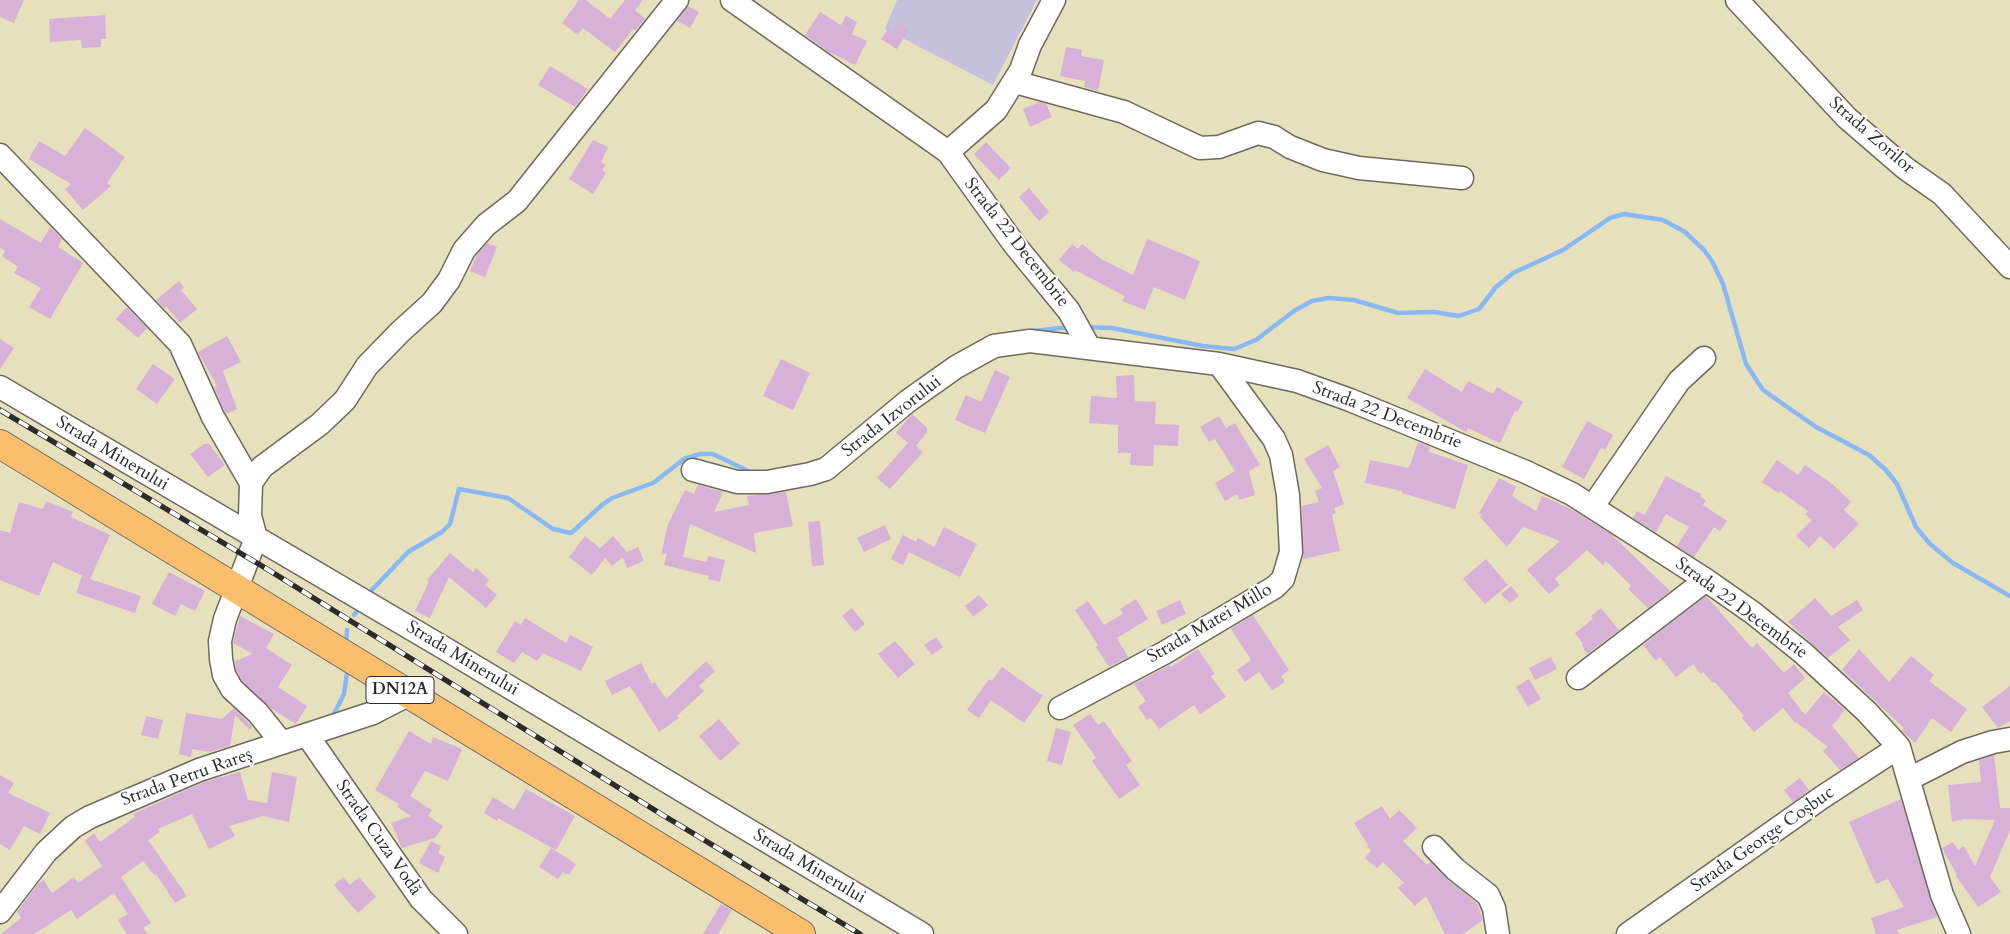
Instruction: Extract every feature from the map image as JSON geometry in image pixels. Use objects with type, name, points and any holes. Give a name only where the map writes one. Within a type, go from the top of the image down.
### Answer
[{"type":"main road","name":"DN12A","points":[[0,444],[801,934]]},
{"type":"street","points":[[282,743],[255,710],[232,689],[224,675],[220,641],[225,619],[256,538],[250,516],[251,484],[262,467],[320,424],[345,400],[367,366],[432,302],[449,280],[464,250],[486,225],[518,201],[677,0]]},
{"type":"street","name":"Strada 22 Decembrie","points":[[732,0],[948,152],[1014,244],[1070,311],[1082,334],[1297,381],[1350,400],[1526,472],[1593,506],[1753,613],[1803,653],[1867,712],[1898,747],[1909,778],[1942,895],[1959,934]]},
{"type":"street","points":[[948,152],[996,110],[1015,82],[1030,45],[1054,0]]},
{"type":"street","name":"Strada Zorilor","points":[[1737,0],[1847,118],[1905,168],[1942,194],[2010,267]]},
{"type":"street","points":[[1015,82],[1124,112],[1200,148],[1219,147],[1258,133],[1274,137],[1290,147],[1323,160],[1359,168],[1462,178]]},
{"type":"street","points":[[0,155],[180,344],[213,417],[251,484]]},
{"type":"street","name":"Strada Izvorului","points":[[693,470],[737,482],[766,482],[826,469],[908,401],[956,367],[994,346],[1082,334]]},
{"type":"street","points":[[1593,506],[1679,381],[1704,358]]},
{"type":"street","name":"Strada Matei Millo","points":[[1060,708],[1172,648],[1275,588],[1283,579],[1290,552],[1288,495],[1282,455],[1274,439],[1219,364]]},
{"type":"street","name":"Strada Minerului","points":[[0,387],[922,934]]},
{"type":"street","points":[[1578,678],[1706,580]]},
{"type":"street","name":"Strada Petru Rareș","points":[[0,912],[34,866],[52,846],[73,827],[90,817],[199,770],[373,713],[408,695]]},
{"type":"street","name":"Strada Cuza Vodă","points":[[307,735],[421,899],[456,934]]},
{"type":"street","points":[[1909,778],[1962,752],[1993,742],[2010,739]]},
{"type":"street","name":"Strada George Coșbuc","points":[[1628,934],[1821,798],[1898,747]]},
{"type":"street","points":[[1434,847],[1455,869],[1488,895],[1494,908],[1498,934]]},
{"type":"shaded area","points":[[897,0],[1037,0],[993,85],[885,29]]},
{"type":"building","points":[[0,0],[24,0],[14,23],[0,17]]},
{"type":"building","points":[[579,0],[586,0],[610,19],[625,0],[643,0],[635,10],[645,19],[635,31],[633,29],[615,52],[583,28],[578,35],[562,23]]},
{"type":"building","points":[[688,6],[699,12],[690,28],[677,21]]},
{"type":"building","points":[[820,12],[841,25],[846,16],[857,22],[852,34],[867,41],[855,65],[827,51],[805,35]]},
{"type":"building","points":[[105,15],[106,39],[101,39],[101,47],[82,48],[81,40],[50,42],[49,19]]},
{"type":"building","points":[[898,23],[909,30],[897,49],[881,39],[888,29],[893,32]]},
{"type":"building","points":[[1066,47],[1082,50],[1081,56],[1104,60],[1098,91],[1084,87],[1085,81],[1060,76]]},
{"type":"building","points":[[550,66],[588,89],[575,107],[538,85]]},
{"type":"building","points":[[1039,102],[1046,104],[1052,117],[1030,127],[1023,109]]},
{"type":"building","points":[[85,128],[125,157],[107,183],[111,186],[83,210],[65,189],[71,184],[29,159],[39,141],[65,156]]},
{"type":"building","points":[[593,140],[608,147],[601,162],[606,165],[602,170],[606,173],[593,194],[569,179]]},
{"type":"building","points":[[986,142],[1011,168],[999,180],[974,154]]},
{"type":"building","points":[[1029,188],[1049,212],[1039,221],[1019,197]]},
{"type":"building","points":[[0,219],[41,243],[50,227],[62,239],[58,247],[83,263],[50,319],[29,307],[41,288],[14,273],[18,267],[2,256],[5,251],[0,248]]},
{"type":"building","points":[[1147,239],[1200,261],[1185,300],[1154,287],[1145,310],[1122,301],[1125,296],[1075,270],[1074,272],[1059,260],[1072,244],[1078,249],[1082,244],[1101,259],[1133,275]]},
{"type":"building","points":[[487,243],[497,247],[485,277],[470,271],[477,255]]},
{"type":"building","points":[[179,281],[184,287],[181,290],[197,309],[180,323],[166,306],[164,308],[156,300]]},
{"type":"building","points":[[127,307],[147,328],[138,338],[116,319]]},
{"type":"building","points":[[227,336],[241,362],[223,371],[237,409],[226,414],[214,387],[217,386],[198,352]]},
{"type":"building","points":[[0,339],[14,348],[0,369]]},
{"type":"building","points":[[781,359],[810,373],[793,410],[763,396]]},
{"type":"building","points":[[153,364],[175,379],[157,404],[136,389]]},
{"type":"building","points":[[1425,369],[1462,392],[1468,381],[1493,394],[1497,387],[1523,402],[1517,412],[1515,411],[1500,443],[1468,428],[1466,432],[1407,398]]},
{"type":"building","points":[[995,370],[1010,377],[985,433],[955,420],[966,395],[981,402]]},
{"type":"building","points":[[1134,375],[1135,401],[1156,402],[1155,424],[1179,425],[1178,446],[1154,445],[1153,466],[1130,465],[1131,453],[1118,453],[1118,425],[1089,423],[1091,396],[1117,398],[1116,376]]},
{"type":"building","points":[[912,414],[927,428],[927,432],[916,446],[923,452],[890,489],[877,478],[908,443],[896,433]]},
{"type":"building","points":[[1219,416],[1226,428],[1235,423],[1260,465],[1249,471],[1255,495],[1239,500],[1237,494],[1225,501],[1215,483],[1235,471],[1215,439],[1209,442],[1200,427]]},
{"type":"building","points":[[1587,421],[1613,435],[1605,450],[1601,448],[1584,479],[1562,467]]},
{"type":"building","points":[[1418,442],[1430,447],[1429,452],[1468,465],[1455,509],[1402,493],[1402,491],[1365,483],[1370,460],[1409,468]]},
{"type":"building","points":[[204,444],[209,444],[225,465],[208,477],[190,454]]},
{"type":"building","points":[[1328,445],[1340,467],[1333,471],[1344,504],[1334,508],[1336,513],[1332,515],[1340,551],[1303,559],[1302,506],[1319,502],[1315,491],[1322,488],[1304,459]]},
{"type":"building","points":[[1777,460],[1798,475],[1805,465],[1831,483],[1851,502],[1844,510],[1859,524],[1834,549],[1820,536],[1809,548],[1796,536],[1812,520],[1805,514],[1808,511],[1780,491],[1778,493],[1762,482]]},
{"type":"building","points":[[1666,476],[1701,494],[1700,497],[1706,500],[1703,505],[1727,521],[1720,531],[1714,527],[1694,557],[1677,546],[1689,527],[1666,514],[1656,532],[1633,518],[1637,511],[1645,515]]},
{"type":"building","points":[[1499,478],[1516,487],[1512,496],[1536,511],[1542,496],[1571,509],[1612,535],[1670,591],[1648,608],[1628,589],[1631,586],[1606,561],[1603,565],[1587,550],[1555,579],[1560,585],[1549,594],[1527,570],[1560,541],[1523,527],[1507,547],[1480,517],[1482,515],[1479,513]]},
{"type":"building","points":[[698,485],[723,492],[714,512],[749,505],[747,496],[786,492],[793,526],[754,533],[756,553],[690,524],[683,557],[707,562],[708,556],[725,560],[720,582],[708,579],[709,576],[664,565],[667,553],[661,555],[668,524],[685,490],[694,494]]},
{"type":"building","points":[[46,501],[73,512],[71,517],[110,535],[90,579],[141,596],[135,613],[76,593],[82,576],[85,577],[53,562],[39,596],[0,580],[0,530],[10,533],[19,502],[43,509]]},
{"type":"building","points":[[820,521],[824,565],[812,566],[808,522]]},
{"type":"building","points":[[885,525],[891,539],[864,552],[857,538]]},
{"type":"building","points":[[944,527],[977,544],[960,577],[909,552],[903,565],[891,559],[903,535],[916,542],[918,538],[934,547]]},
{"type":"building","points":[[585,536],[600,548],[613,536],[627,552],[638,547],[644,561],[627,568],[623,557],[612,566],[605,558],[592,575],[569,557]]},
{"type":"building","points":[[450,553],[473,572],[476,568],[489,580],[485,585],[497,595],[486,608],[449,577],[430,618],[415,611],[429,582],[427,580]]},
{"type":"building","points":[[1486,559],[1508,585],[1485,604],[1463,579]]},
{"type":"building","points":[[169,572],[205,591],[195,611],[181,604],[175,616],[152,604]]},
{"type":"building","points":[[1511,586],[1519,596],[1510,603],[1501,594]]},
{"type":"building","points":[[979,595],[988,605],[973,617],[965,606]]},
{"type":"building","points":[[1706,596],[1752,648],[1757,643],[1784,673],[1794,664],[1805,678],[1788,693],[1805,715],[1824,692],[1845,710],[1832,726],[1859,758],[1840,770],[1823,751],[1828,747],[1795,723],[1783,708],[1754,732],[1742,718],[1744,716],[1715,682],[1713,683],[1703,672],[1701,674],[1693,664],[1676,677],[1660,657],[1655,660],[1643,645]]},
{"type":"building","points":[[1815,598],[1831,616],[1857,600],[1863,610],[1838,627],[1850,640],[1828,658],[1788,622]]},
{"type":"building","points":[[1136,599],[1148,619],[1117,638],[1128,657],[1109,667],[1096,647],[1098,645],[1075,610],[1088,601],[1104,625],[1123,614],[1120,609]]},
{"type":"building","points":[[1180,600],[1186,614],[1162,625],[1156,611]]},
{"type":"building","points":[[852,608],[865,624],[855,632],[842,616]]},
{"type":"building","points":[[1601,608],[1619,630],[1587,654],[1575,633],[1593,619],[1591,616]]},
{"type":"building","points":[[1253,615],[1289,670],[1281,676],[1285,682],[1272,690],[1259,672],[1245,682],[1237,670],[1251,660],[1231,629]]},
{"type":"building","points":[[240,616],[274,634],[266,648],[292,665],[278,687],[307,706],[296,724],[272,709],[242,681],[236,670],[235,661],[253,654],[233,643]]},
{"type":"building","points":[[525,618],[566,643],[570,635],[593,647],[581,671],[543,653],[537,661],[522,652],[514,663],[496,652],[515,621],[521,625]]},
{"type":"building","points":[[936,637],[943,647],[932,655],[924,645]]},
{"type":"building","points":[[895,641],[915,664],[898,678],[878,654]]},
{"type":"building","points":[[1198,649],[1215,674],[1211,676],[1226,697],[1200,714],[1194,705],[1159,729],[1151,718],[1147,720],[1138,707],[1146,701],[1134,684],[1170,665],[1171,667]]},
{"type":"building","points":[[1859,649],[1889,682],[1911,656],[1934,675],[1929,681],[1967,709],[1951,732],[1932,718],[1915,743],[1902,731],[1904,728],[1842,670]]},
{"type":"building","points":[[1551,657],[1557,669],[1535,680],[1529,668]]},
{"type":"building","points":[[706,661],[715,671],[699,686],[704,691],[677,716],[679,718],[659,732],[630,686],[612,695],[605,681],[641,663],[652,684],[655,682],[666,699]]},
{"type":"building","points":[[1002,667],[1043,696],[1024,723],[991,700],[979,718],[967,710],[989,679],[992,681]]},
{"type":"building","points":[[1529,679],[1541,699],[1528,707],[1516,687]]},
{"type":"building","points":[[2010,686],[2010,721],[1998,728],[1982,707]]},
{"type":"building","points":[[234,708],[252,727],[250,730],[235,715],[230,746],[210,752],[192,749],[191,757],[179,754],[186,713],[222,719]]},
{"type":"building","points":[[1090,714],[1098,725],[1104,721],[1132,761],[1126,765],[1140,785],[1119,799],[1092,761],[1096,758],[1073,725]]},
{"type":"building","points":[[146,716],[163,720],[158,739],[141,735]]},
{"type":"building","points":[[719,719],[740,744],[720,761],[699,736]]},
{"type":"building","points":[[1056,728],[1071,732],[1062,765],[1047,761]]},
{"type":"building","points":[[409,731],[431,744],[433,737],[462,749],[448,781],[425,771],[410,796],[432,810],[428,816],[443,826],[435,838],[402,848],[391,823],[411,816],[397,807],[399,804],[375,790]]},
{"type":"building","points":[[1994,755],[2000,808],[2010,808],[2010,830],[1990,877],[2001,892],[1978,907],[1956,876],[1942,848],[1953,842],[1958,850],[1964,846],[1975,866],[1995,820],[1964,819],[1952,822],[1948,785],[1981,782],[1979,760]]},
{"type":"building","points":[[240,772],[248,800],[267,803],[272,772],[297,777],[289,822],[263,816],[229,826],[235,836],[209,849],[192,814],[158,829],[160,832],[148,840],[187,896],[175,903],[156,874],[154,875],[143,861],[121,877],[151,923],[143,928],[148,934],[127,934],[118,920],[128,914],[114,893],[77,919],[71,910],[34,934],[1,934],[21,918],[17,912],[38,884],[44,880],[52,893],[74,877],[78,883],[102,866],[85,841],[94,833],[100,842],[135,817],[133,814],[204,782]]},
{"type":"building","points":[[0,775],[14,783],[8,793],[50,813],[40,834],[24,826],[10,850],[0,844]]},
{"type":"building","points":[[1800,778],[1809,790],[1793,802],[1784,790]]},
{"type":"building","points":[[526,789],[575,816],[556,850],[498,818],[497,821],[484,813],[493,797],[514,810]]},
{"type":"building","points":[[1901,799],[1937,917],[1897,930],[1899,934],[1876,934],[1871,918],[1904,907],[1888,879],[1876,884],[1849,822]]},
{"type":"building","points":[[1382,806],[1390,819],[1399,810],[1417,828],[1403,841],[1427,865],[1430,862],[1447,879],[1477,903],[1483,920],[1463,934],[1445,934],[1426,896],[1415,906],[1398,888],[1404,883],[1383,862],[1377,868],[1365,858],[1371,850],[1354,823]]},
{"type":"building","points":[[431,841],[441,846],[438,853],[445,857],[438,873],[419,863]]},
{"type":"building","points":[[551,848],[576,864],[569,875],[563,872],[558,879],[539,867]]},
{"type":"building","points":[[343,877],[350,885],[359,877],[376,897],[358,913],[334,885]]},
{"type":"building","points":[[721,904],[732,910],[718,934],[703,934]]},
{"type":"waterway","points":[[1085,327],[1112,328],[1203,346],[1234,349],[1256,340],[1294,311],[1312,301],[1329,298],[1354,300],[1398,313],[1434,312],[1459,316],[1479,309],[1496,287],[1513,273],[1563,250],[1610,218],[1624,214],[1663,220],[1685,232],[1704,250],[1712,261],[1723,284],[1746,364],[1763,390],[1816,427],[1869,455],[1886,470],[1897,484],[1916,527],[1929,543],[1953,563],[2010,596]]},
{"type":"waterway","points":[[1033,331],[1070,327]]},
{"type":"waterway","points":[[370,592],[408,552],[442,532],[450,524],[459,489],[508,498],[553,529],[571,533],[612,498],[653,483],[684,459],[700,454],[713,454],[752,473]]},
{"type":"waterway","points":[[354,615],[361,606]]},
{"type":"waterway","points":[[346,642],[347,630]]},
{"type":"waterway","points":[[332,718],[344,694],[347,673]]},
{"type":"railway","points":[[0,410],[267,569],[661,814],[860,934]]}]
